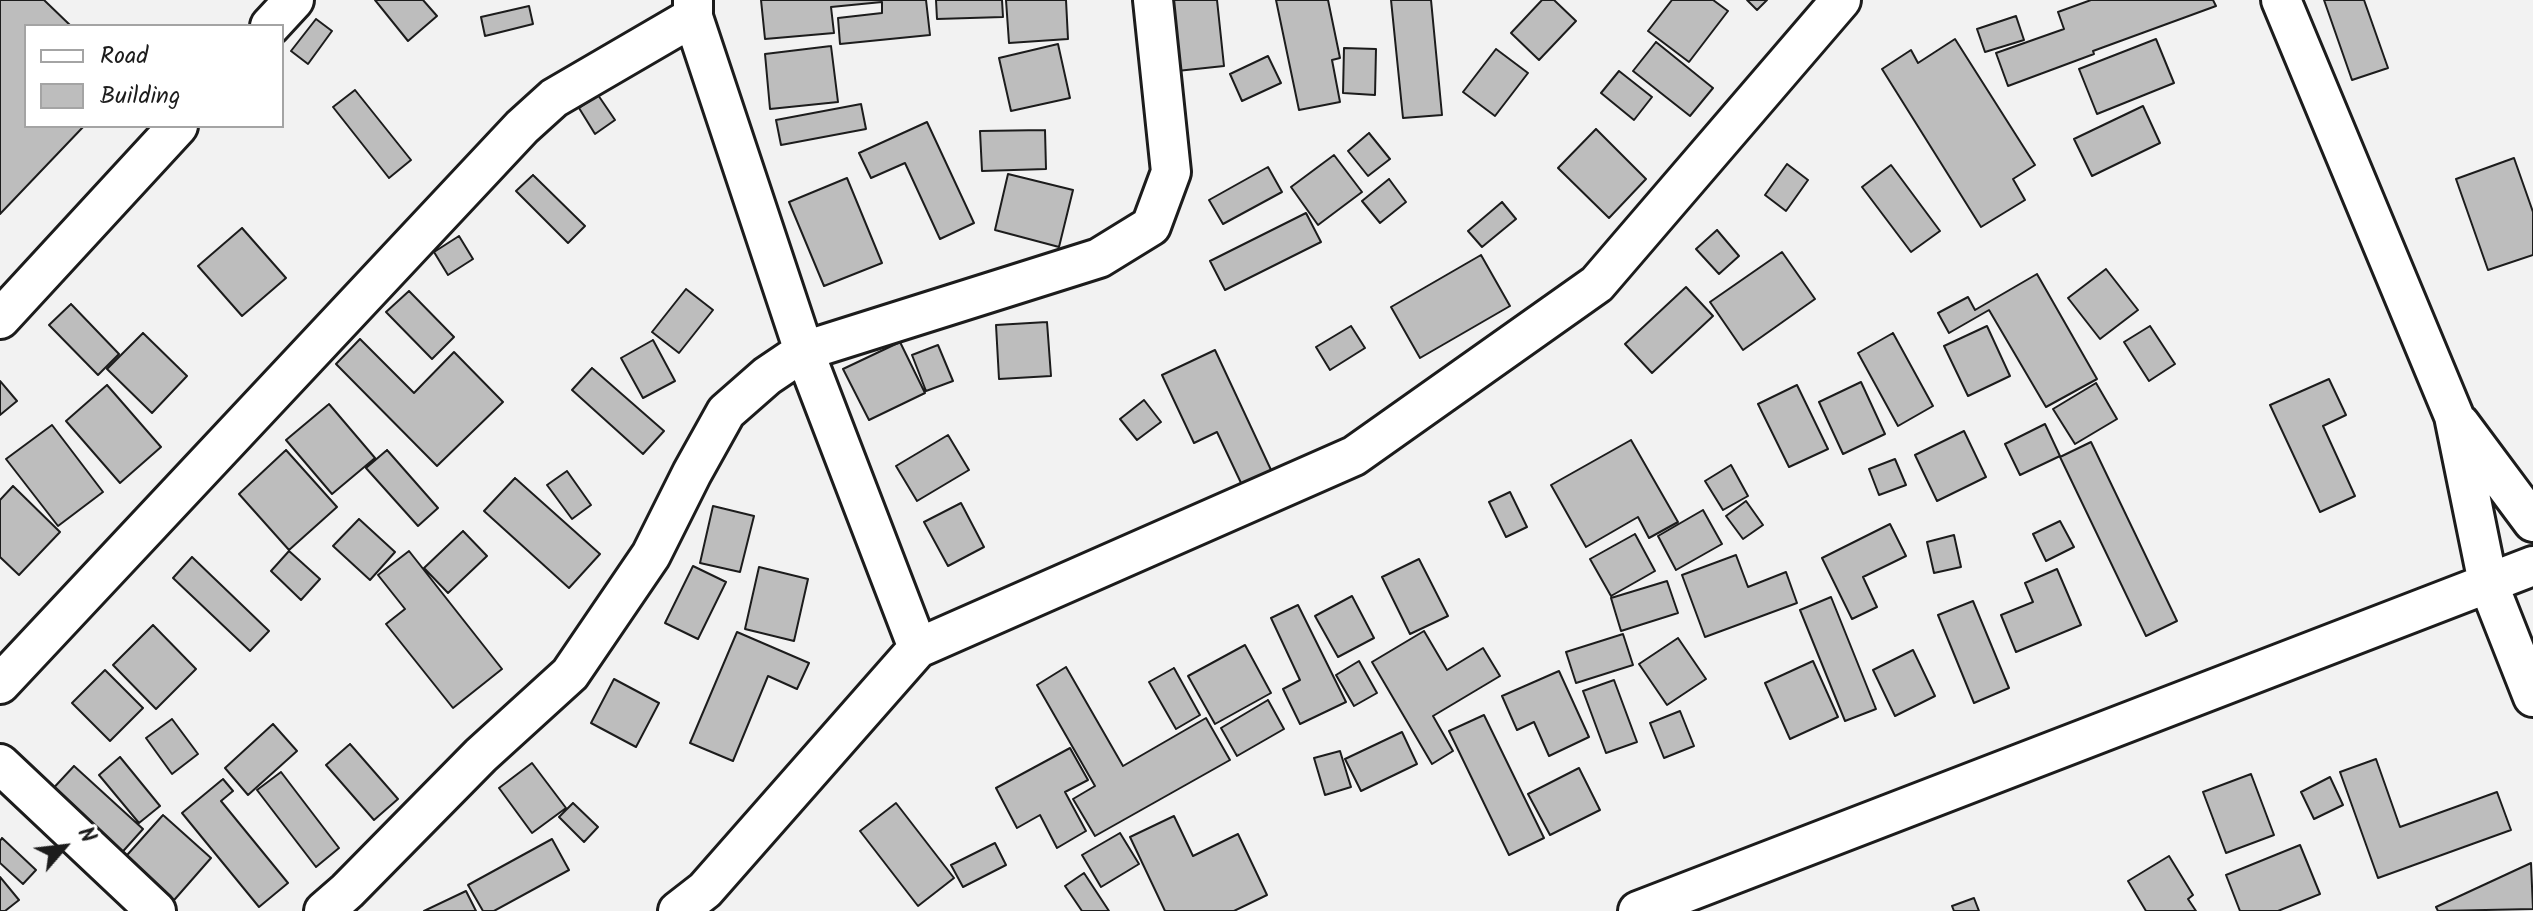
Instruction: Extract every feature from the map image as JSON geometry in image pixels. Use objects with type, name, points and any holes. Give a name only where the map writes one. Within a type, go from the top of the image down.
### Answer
[{"type":"street","points":[[272,24],[294,0]]},
{"type":"street","points":[[324,911],[481,755],[570,674],[651,555],[726,412],[767,376],[804,351],[1099,258],[1151,226],[1171,172],[1153,0]]},
{"type":"street","points":[[693,904],[918,648],[1354,456],[1597,284],[1841,0]]},
{"type":"street","points":[[2281,0],[2454,416],[2488,583],[2533,697]]},
{"type":"street","points":[[0,684],[522,127],[554,98],[693,9],[804,351],[918,648]]},
{"type":"street","points":[[0,319],[176,128]]},
{"type":"street","points":[[2454,416],[2533,522]]},
{"type":"street","points":[[1638,911],[2533,566]]},
{"type":"street","points":[[0,764],[156,911]]},
{"type":"building","points":[[0,0],[44,0],[69,24],[24,24],[24,128],[82,128],[0,214]]},
{"type":"building","points":[[375,0],[423,0],[437,16],[408,41]]},
{"type":"building","points":[[761,0],[926,0],[930,35],[840,44],[838,18],[882,13],[882,2],[831,7],[834,33],[765,39]]},
{"type":"building","points":[[936,0],[1002,0],[1003,17],[937,19]]},
{"type":"building","points":[[1006,0],[1066,0],[1068,39],[1009,43]]},
{"type":"building","points":[[1170,0],[1217,0],[1224,66],[1177,71]]},
{"type":"building","points":[[1276,0],[1328,0],[1340,58],[1332,60],[1340,102],[1299,110]]},
{"type":"building","points":[[1391,0],[1431,0],[1442,115],[1403,118]]},
{"type":"building","points":[[1542,0],[1554,0],[1576,21],[1539,60],[1511,33]]},
{"type":"building","points":[[1672,0],[1713,0],[1728,11],[1689,62],[1648,31]]},
{"type":"building","points":[[1747,0],[1767,0],[1757,10]]},
{"type":"building","points":[[2091,0],[2213,0],[2216,6],[2008,86],[1996,53],[2064,29],[2058,12]]},
{"type":"building","points":[[2324,0],[2364,0],[2388,68],[2352,80]]},
{"type":"building","points":[[529,6],[533,24],[485,36],[481,17]]},
{"type":"building","points":[[2016,16],[2024,40],[1985,52],[1977,29]]},
{"type":"building","points":[[316,19],[332,31],[308,64],[291,51]]},
{"type":"building","points":[[1955,39],[2035,165],[2013,179],[2025,200],[1981,227],[1882,69],[1911,50],[1918,63]]},
{"type":"building","points":[[2156,39],[2174,83],[2097,114],[2079,69]]},
{"type":"building","points":[[1656,42],[1713,88],[1690,116],[1633,71]]},
{"type":"building","points":[[1058,44],[1070,98],[1011,111],[999,58]]},
{"type":"building","points":[[831,46],[838,102],[770,109],[765,54]]},
{"type":"building","points":[[1344,48],[1376,49],[1375,95],[1343,93]]},
{"type":"building","points":[[1496,49],[1528,73],[1495,116],[1463,92]]},
{"type":"building","points":[[1268,56],[1281,83],[1242,101],[1230,74]]},
{"type":"building","points":[[1619,71],[1652,97],[1634,120],[1601,93]]},
{"type":"building","points":[[355,90],[411,160],[389,178],[333,107]]},
{"type":"building","points":[[598,95],[615,120],[595,134],[579,108]]},
{"type":"building","points":[[861,104],[866,129],[781,145],[776,120]]},
{"type":"building","points":[[2143,106],[2160,143],[2092,176],[2074,139]]},
{"type":"building","points":[[927,122],[974,223],[940,239],[905,163],[871,178],[859,153]]},
{"type":"building","points":[[1596,129],[1646,179],[1609,218],[1558,168]]},
{"type":"building","points":[[1045,130],[1046,169],[982,171],[980,131]]},
{"type":"building","points":[[1369,133],[1390,159],[1368,176],[1348,151]]},
{"type":"building","points":[[1334,155],[1362,192],[1318,225],[1291,187]]},
{"type":"building","points":[[2514,158],[2533,212],[2533,255],[2488,270],[2456,179]]},
{"type":"building","points":[[1787,164],[1808,180],[1786,211],[1765,195]]},
{"type":"building","points":[[1891,165],[1940,231],[1911,252],[1862,187]]},
{"type":"building","points":[[1268,167],[1282,192],[1223,224],[1209,200]]},
{"type":"building","points":[[1008,174],[1073,190],[1059,247],[995,230]]},
{"type":"building","points":[[533,175],[585,226],[568,243],[516,191]]},
{"type":"building","points":[[847,178],[882,263],[824,286],[789,202]]},
{"type":"building","points":[[1389,179],[1406,202],[1380,223],[1362,201]]},
{"type":"building","points":[[1502,202],[1516,219],[1482,247],[1468,231]]},
{"type":"building","points":[[1306,213],[1321,242],[1225,290],[1210,261]]},
{"type":"building","points":[[242,228],[286,278],[242,316],[198,266]]},
{"type":"building","points":[[1717,230],[1739,256],[1719,274],[1696,249]]},
{"type":"building","points":[[459,236],[473,259],[448,275],[434,252]]},
{"type":"building","points":[[1782,252],[1815,299],[1743,350],[1710,302]]},
{"type":"building","points":[[1481,255],[1510,306],[1420,358],[1391,307]]},
{"type":"building","points":[[2106,269],[2138,310],[2100,339],[2068,298]]},
{"type":"building","points":[[2037,274],[2097,379],[2046,407],[1989,310],[1949,333],[1938,313],[1968,297],[1975,310]]},
{"type":"building","points":[[1686,287],[1713,316],[1652,373],[1625,344]]},
{"type":"building","points":[[686,289],[713,310],[679,353],[652,332]]},
{"type":"building","points":[[409,291],[454,337],[432,359],[386,312]]},
{"type":"building","points":[[71,304],[119,354],[98,375],[49,325]]},
{"type":"building","points":[[1047,322],[1051,376],[999,379],[996,325]]},
{"type":"building","points":[[1351,326],[1365,348],[1330,370],[1316,347]]},
{"type":"building","points":[[1987,326],[2010,376],[1968,396],[1944,346]]},
{"type":"building","points":[[2150,326],[2175,364],[2149,381],[2124,342]]},
{"type":"building","points":[[143,333],[187,376],[152,413],[107,369]]},
{"type":"building","points":[[1893,333],[1933,406],[1898,426],[1858,353]]},
{"type":"building","points":[[360,339],[414,393],[454,352],[503,402],[437,466],[336,364]]},
{"type":"building","points":[[653,340],[675,381],[643,398],[621,358]]},
{"type":"building","points":[[900,342],[925,393],[869,420],[843,369]]},
{"type":"building","points":[[938,345],[953,381],[926,391],[912,355]]},
{"type":"building","points":[[1215,350],[1272,472],[1242,485],[1217,432],[1194,443],[1162,375]]},
{"type":"building","points":[[592,368],[664,431],[643,454],[572,390]]},
{"type":"building","points":[[2329,379],[2346,415],[2323,426],[2355,496],[2320,512],[2270,405]]},
{"type":"building","points":[[0,381],[17,401],[0,415]]},
{"type":"building","points":[[1861,382],[1885,434],[1843,454],[1819,402]]},
{"type":"building","points":[[2096,383],[2117,419],[2075,444],[2053,409]]},
{"type":"building","points":[[107,385],[161,447],[120,483],[66,421]]},
{"type":"building","points":[[1797,385],[1828,449],[1789,467],[1758,404]]},
{"type":"building","points":[[1144,400],[1161,422],[1137,440],[1120,419]]},
{"type":"building","points":[[329,404],[375,458],[332,494],[286,440]]},
{"type":"building","points":[[2045,424],[2060,456],[2020,475],[2005,444]]},
{"type":"building","points":[[52,425],[103,492],[58,526],[6,459]]},
{"type":"building","points":[[1964,431],[1986,477],[1937,501],[1915,455]]},
{"type":"building","points":[[948,435],[969,470],[917,501],[896,466]]},
{"type":"building","points":[[1631,440],[1678,522],[1649,538],[1638,517],[1586,547],[1551,485]]},
{"type":"building","points":[[2091,442],[2177,621],[2146,636],[2060,457]]},
{"type":"building","points":[[286,450],[337,507],[289,550],[239,494]]},
{"type":"building","points":[[387,450],[438,508],[418,526],[366,468]]},
{"type":"building","points":[[1895,459],[1906,485],[1879,495],[1869,469]]},
{"type":"building","points":[[1731,465],[1748,496],[1723,510],[1705,481]]},
{"type":"building","points":[[567,471],[591,505],[572,519],[547,485]]},
{"type":"building","points":[[515,478],[600,554],[569,588],[484,511]]},
{"type":"building","points":[[13,486],[60,532],[19,575],[0,557],[0,500]]},
{"type":"building","points":[[1510,492],[1527,527],[1506,537],[1489,502]]},
{"type":"building","points":[[1746,501],[1763,525],[1743,539],[1726,516]]},
{"type":"building","points":[[961,503],[984,547],[948,566],[924,522]]},
{"type":"building","points":[[713,506],[754,516],[740,572],[700,563]]},
{"type":"building","points":[[1703,510],[1722,544],[1676,570],[1658,536]]},
{"type":"building","points":[[359,519],[395,552],[370,580],[333,546]]},
{"type":"building","points":[[2060,521],[2074,547],[2046,561],[2033,534]]},
{"type":"building","points":[[1890,524],[1906,556],[1863,577],[1877,607],[1852,619],[1822,558]]},
{"type":"building","points":[[463,531],[487,556],[448,593],[424,568]]},
{"type":"building","points":[[1635,534],[1655,571],[1611,596],[1590,559]]},
{"type":"building","points":[[1954,535],[1961,567],[1934,573],[1927,542]]},
{"type":"building","points":[[289,551],[320,579],[301,600],[271,571]]},
{"type":"building","points":[[409,551],[502,669],[453,708],[386,624],[405,609],[378,575]]},
{"type":"building","points":[[1736,555],[1748,587],[1786,572],[1797,603],[1705,637],[1682,575]]},
{"type":"building","points":[[192,557],[269,631],[250,651],[173,578]]},
{"type":"building","points":[[1419,559],[1448,616],[1410,634],[1382,577]]},
{"type":"building","points":[[693,566],[726,582],[698,639],[665,623]]},
{"type":"building","points":[[759,567],[808,579],[794,641],[745,629]]},
{"type":"building","points":[[2057,569],[2081,625],[2016,652],[2001,615],[2033,602],[2025,583]]},
{"type":"building","points":[[1667,581],[1678,613],[1621,631],[1611,598]]},
{"type":"building","points":[[1352,596],[1374,638],[1338,657],[1315,616]]},
{"type":"building","points":[[1831,597],[1876,709],[1845,721],[1800,610]]},
{"type":"building","points":[[1973,601],[2009,688],[1974,703],[1938,615]]},
{"type":"building","points":[[1298,605],[1346,702],[1300,724],[1283,689],[1300,680],[1271,618]]},
{"type":"building","points":[[153,625],[196,669],[156,709],[113,665]]},
{"type":"building","points":[[1424,631],[1447,670],[1483,648],[1500,676],[1433,716],[1453,751],[1432,764],[1372,662]]},
{"type":"building","points":[[737,632],[809,663],[797,689],[768,676],[733,761],[690,743]]},
{"type":"building","points":[[1623,634],[1633,665],[1576,683],[1566,652]]},
{"type":"building","points":[[1678,638],[1706,679],[1667,705],[1639,664]]},
{"type":"building","points":[[1245,645],[1271,693],[1215,724],[1188,676]]},
{"type":"building","points":[[1913,650],[1935,696],[1895,716],[1873,670]]},
{"type":"building","points":[[1359,661],[1377,693],[1354,706],[1336,675]]},
{"type":"building","points":[[1813,661],[1838,717],[1790,739],[1765,683]]},
{"type":"building","points":[[1066,667],[1123,766],[1206,718],[1230,760],[1095,836],[1073,799],[1095,786],[1037,685]]},
{"type":"building","points":[[1174,668],[1200,715],[1176,729],[1149,682]]},
{"type":"building","points":[[105,670],[143,708],[110,741],[72,703]]},
{"type":"building","points":[[1559,671],[1589,737],[1549,756],[1534,722],[1517,730],[1502,696]]},
{"type":"building","points":[[614,679],[659,703],[636,747],[591,723]]},
{"type":"building","points":[[1614,680],[1637,742],[1606,753],[1583,691]]},
{"type":"building","points":[[1268,700],[1284,729],[1237,756],[1221,728]]},
{"type":"building","points":[[1680,711],[1694,746],[1664,758],[1650,723]]},
{"type":"building","points":[[1484,715],[1544,838],[1509,855],[1449,731]]},
{"type":"building","points":[[172,719],[198,754],[172,774],[146,738]]},
{"type":"building","points":[[273,724],[297,751],[248,795],[225,768]]},
{"type":"building","points":[[1402,732],[1417,764],[1361,791],[1345,759]]},
{"type":"building","points":[[350,744],[398,799],[374,820],[326,765]]},
{"type":"building","points":[[1070,748],[1088,780],[1065,792],[1086,831],[1057,848],[1040,815],[1017,828],[996,788]]},
{"type":"building","points":[[1340,751],[1351,787],[1325,795],[1314,758]]},
{"type":"building","points":[[120,757],[160,806],[139,823],[99,775]]},
{"type":"building","points":[[2376,759],[2400,827],[2497,792],[2511,830],[2378,878],[2340,772]]},
{"type":"building","points":[[532,763],[566,808],[532,833],[499,788]]},
{"type":"building","points":[[74,766],[143,829],[117,858],[48,794]]},
{"type":"building","points":[[1579,768],[1600,810],[1550,835],[1528,794]]},
{"type":"building","points":[[281,772],[339,848],[316,867],[257,790]]},
{"type":"building","points":[[2251,774],[2274,835],[2226,853],[2203,792]]},
{"type":"building","points":[[2330,777],[2343,805],[2314,819],[2301,792]]},
{"type":"building","points":[[223,779],[233,791],[221,801],[288,883],[259,907],[182,813]]},
{"type":"building","points":[[573,803],[598,827],[584,842],[559,817]]},
{"type":"building","points":[[896,803],[954,878],[918,906],[860,831]]},
{"type":"building","points":[[163,815],[211,858],[168,907],[119,864]]},
{"type":"building","points":[[1174,816],[1193,856],[1238,834],[1267,895],[1234,911],[1165,911],[1130,837]]},
{"type":"building","points":[[1120,833],[1139,864],[1101,887],[1082,855]]},
{"type":"building","points":[[2,838],[36,870],[23,884],[0,863]]},
{"type":"building","points":[[552,839],[569,870],[494,911],[483,911],[468,885]]},
{"type":"building","points":[[995,843],[1006,865],[963,887],[951,865]]},
{"type":"building","points":[[2300,845],[2320,894],[2278,911],[2240,911],[2226,875]]},
{"type":"building","points":[[2169,856],[2193,895],[2188,899],[2196,911],[2146,911],[2128,881]]},
{"type":"building","points":[[2531,863],[2533,909],[2438,911],[2436,907]]},
{"type":"building","points":[[1084,873],[1109,911],[1082,911],[1065,886]]},
{"type":"building","points":[[0,877],[19,900],[5,911],[0,911]]},
{"type":"building","points":[[466,891],[476,911],[424,911]]},
{"type":"building","points":[[1974,898],[1979,911],[1954,911],[1952,906]]}]
